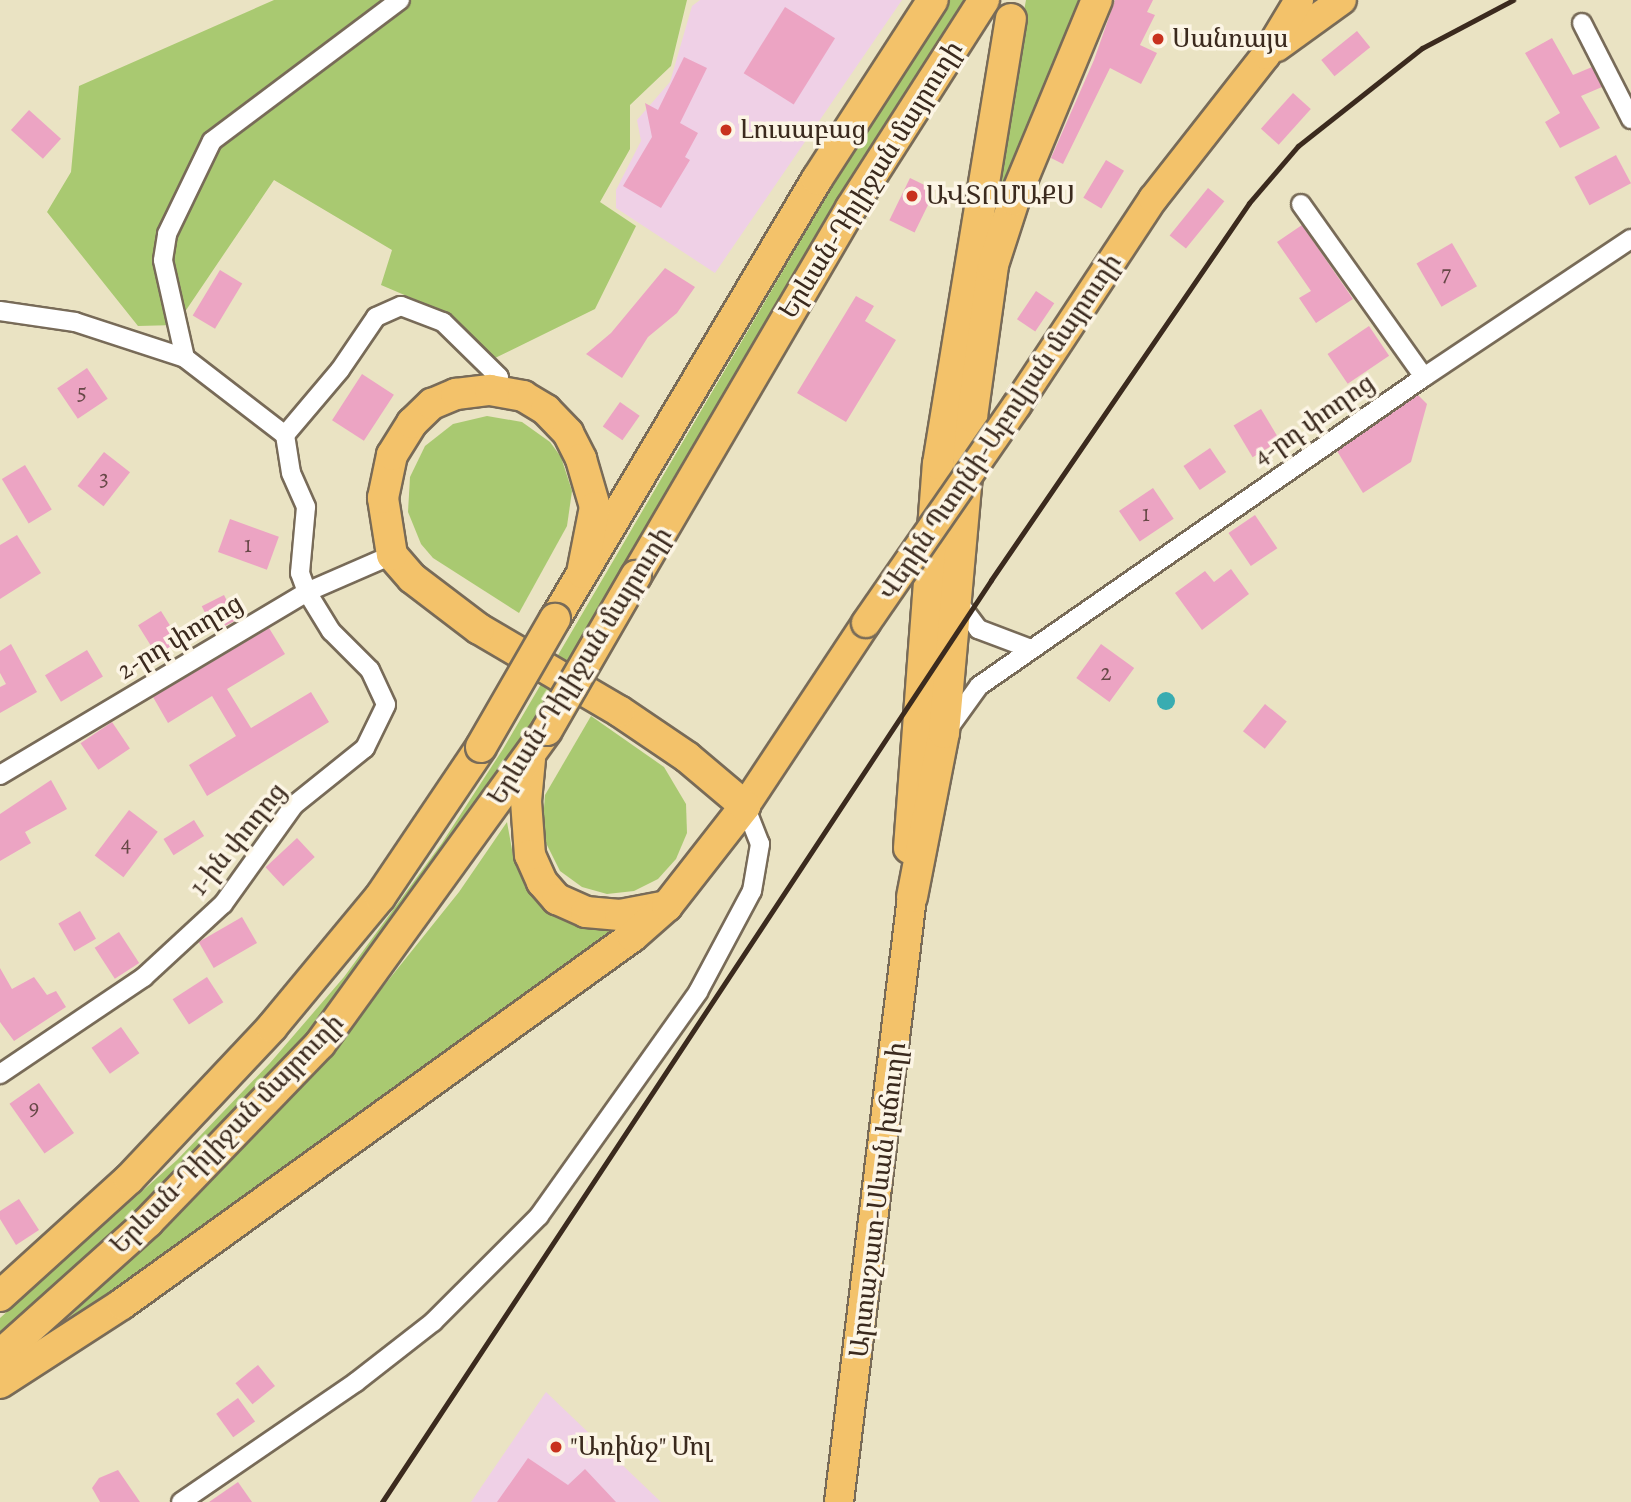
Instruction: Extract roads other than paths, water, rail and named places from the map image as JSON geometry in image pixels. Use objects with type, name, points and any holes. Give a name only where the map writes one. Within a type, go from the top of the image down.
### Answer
[{"type":"highway","name":"Երևան-Դիլիջան մայրուղի","points":[[0,1296],[129,1179],[272,1027],[380,897],[481,747],[817,179],[933,0]]},
{"type":"highway","name":"Երևան-Դիլիջան մայրուղի","points":[[0,1355],[148,1222],[320,1044],[531,757],[851,208],[984,0]]},
{"type":"highway","points":[[912,897],[944,733],[972,417],[993,265],[1014,200],[1097,0]]},
{"type":"highway","points":[[912,897],[908,832],[938,464],[1011,19]]},
{"type":"highway","points":[[0,1383],[122,1304],[633,936],[667,906],[745,806],[687,757],[631,718],[442,604],[392,555],[383,498],[386,476],[400,439],[432,404],[456,394],[491,390],[523,396],[546,410],[568,433],[581,459],[595,507],[582,573]]},
{"type":"highway","points":[[531,757],[526,828],[530,855],[542,882],[558,899],[586,912],[620,915],[667,906]]},
{"type":"main road","name":"Վերին Պտղնի-Աբովյան մայրուղի","points":[[745,806],[1153,199],[1266,55],[1299,0]]},
{"type":"main road","name":"Վերին Պտղնի-Աբովյան մայրուղի","points":[[1266,55],[1342,0]]},
{"type":"main road","name":"Արտաշատ-Սևան խճուղի","points":[[839,1502],[912,897]]},
{"type":"street","points":[[185,358],[163,260],[167,234],[212,141],[400,0]]},
{"type":"street","points":[[1582,23],[1631,119]]},
{"type":"street","points":[[1301,204],[1424,377]]},
{"type":"street","name":"4-րդ փողոց","points":[[944,733],[979,685],[1424,377],[1631,239]]},
{"type":"street","points":[[285,435],[340,370],[376,317],[401,306],[443,322],[499,377],[491,390]]},
{"type":"street","points":[[0,311],[75,322],[185,358],[285,435],[291,472],[306,507],[300,573],[307,592]]},
{"type":"street","name":"2-րդ փողոց","points":[[0,775],[307,592],[392,555]]},
{"type":"street","name":"1-ին փողոց","points":[[0,1074],[144,977],[223,904],[294,805],[365,748],[386,705],[381,687],[331,631],[307,592]]},
{"type":"street","points":[[957,600],[978,629],[1031,649]]},
{"type":"street","points":[[181,1502],[356,1382],[433,1322],[539,1216],[698,992],[752,891],[760,844],[745,806]]},
{"type":"water","points":[[1162,692],[1170,692],[1175,701],[1173,708],[1162,710],[1157,705],[1157,697]]},
{"type":"railway","points":[[382,1502],[991,580],[1249,203],[1298,146],[1422,48],[1513,0]]},
{"type":"place","name":"Սանռայս","points":[[1158,39]]},
{"type":"place","name":"Լուսաբաց","points":[[726,130]]},
{"type":"place","name":"ԱՎՏՈՄԱՔՍ","points":[[912,196]]},
{"type":"place","name":"\"Առինջ\" Մոլ","points":[[556,1447]]}]
